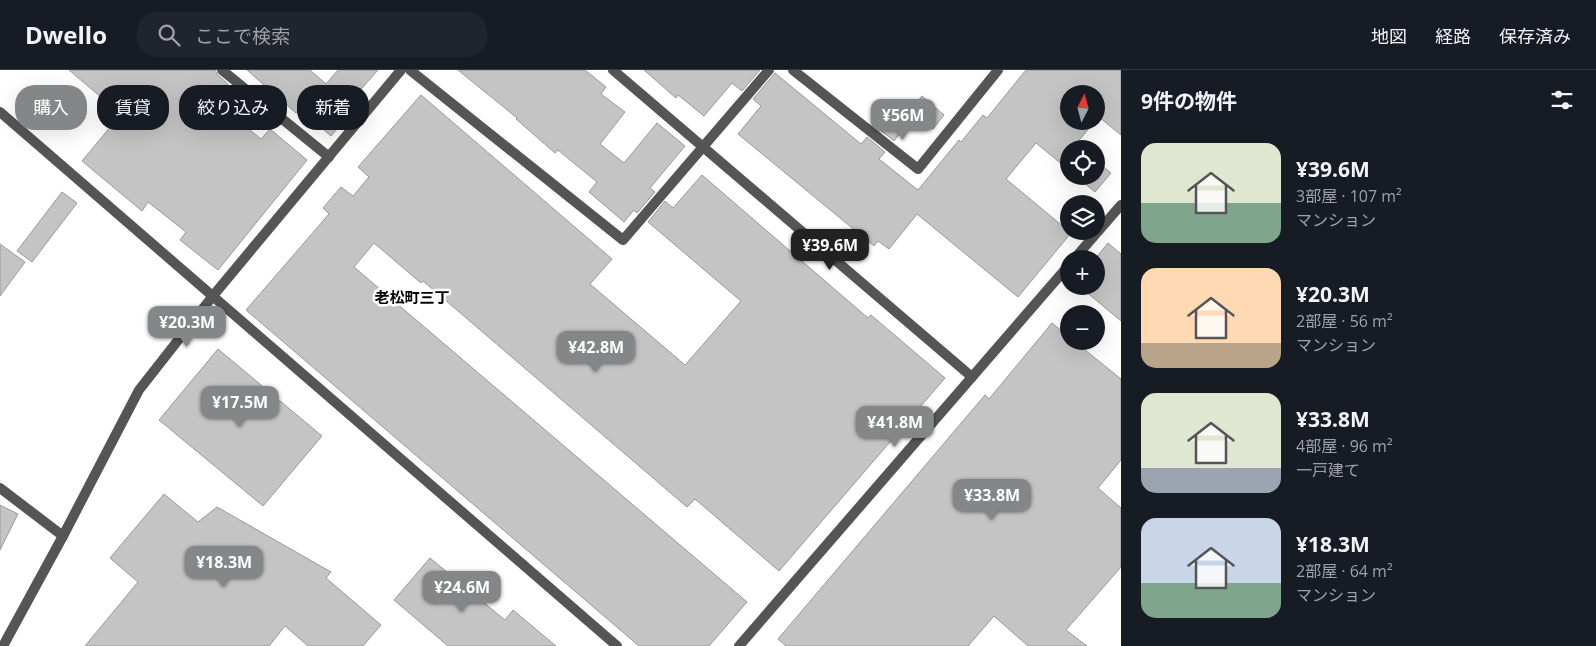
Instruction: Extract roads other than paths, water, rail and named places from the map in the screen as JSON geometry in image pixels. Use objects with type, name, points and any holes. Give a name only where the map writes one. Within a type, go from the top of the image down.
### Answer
[{"type":"street","points":[[222,70],[329,157]]},
{"type":"street","points":[[3,646],[139,390],[212,297],[401,70]]},
{"type":"street","points":[[410,70],[623,240],[769,70]]},
{"type":"street","points":[[613,70],[972,377]]},
{"type":"street","points":[[793,70],[918,169],[998,70]]},
{"type":"street","points":[[0,112],[617,646]]},
{"type":"street","points":[[1082,250],[1121,205]]},
{"type":"street","points":[[740,646],[1060,275]]},
{"type":"street","points":[[0,488],[63,536]]},
{"type":"district","name":"老松町三丁","points":[[412,297]]}]
